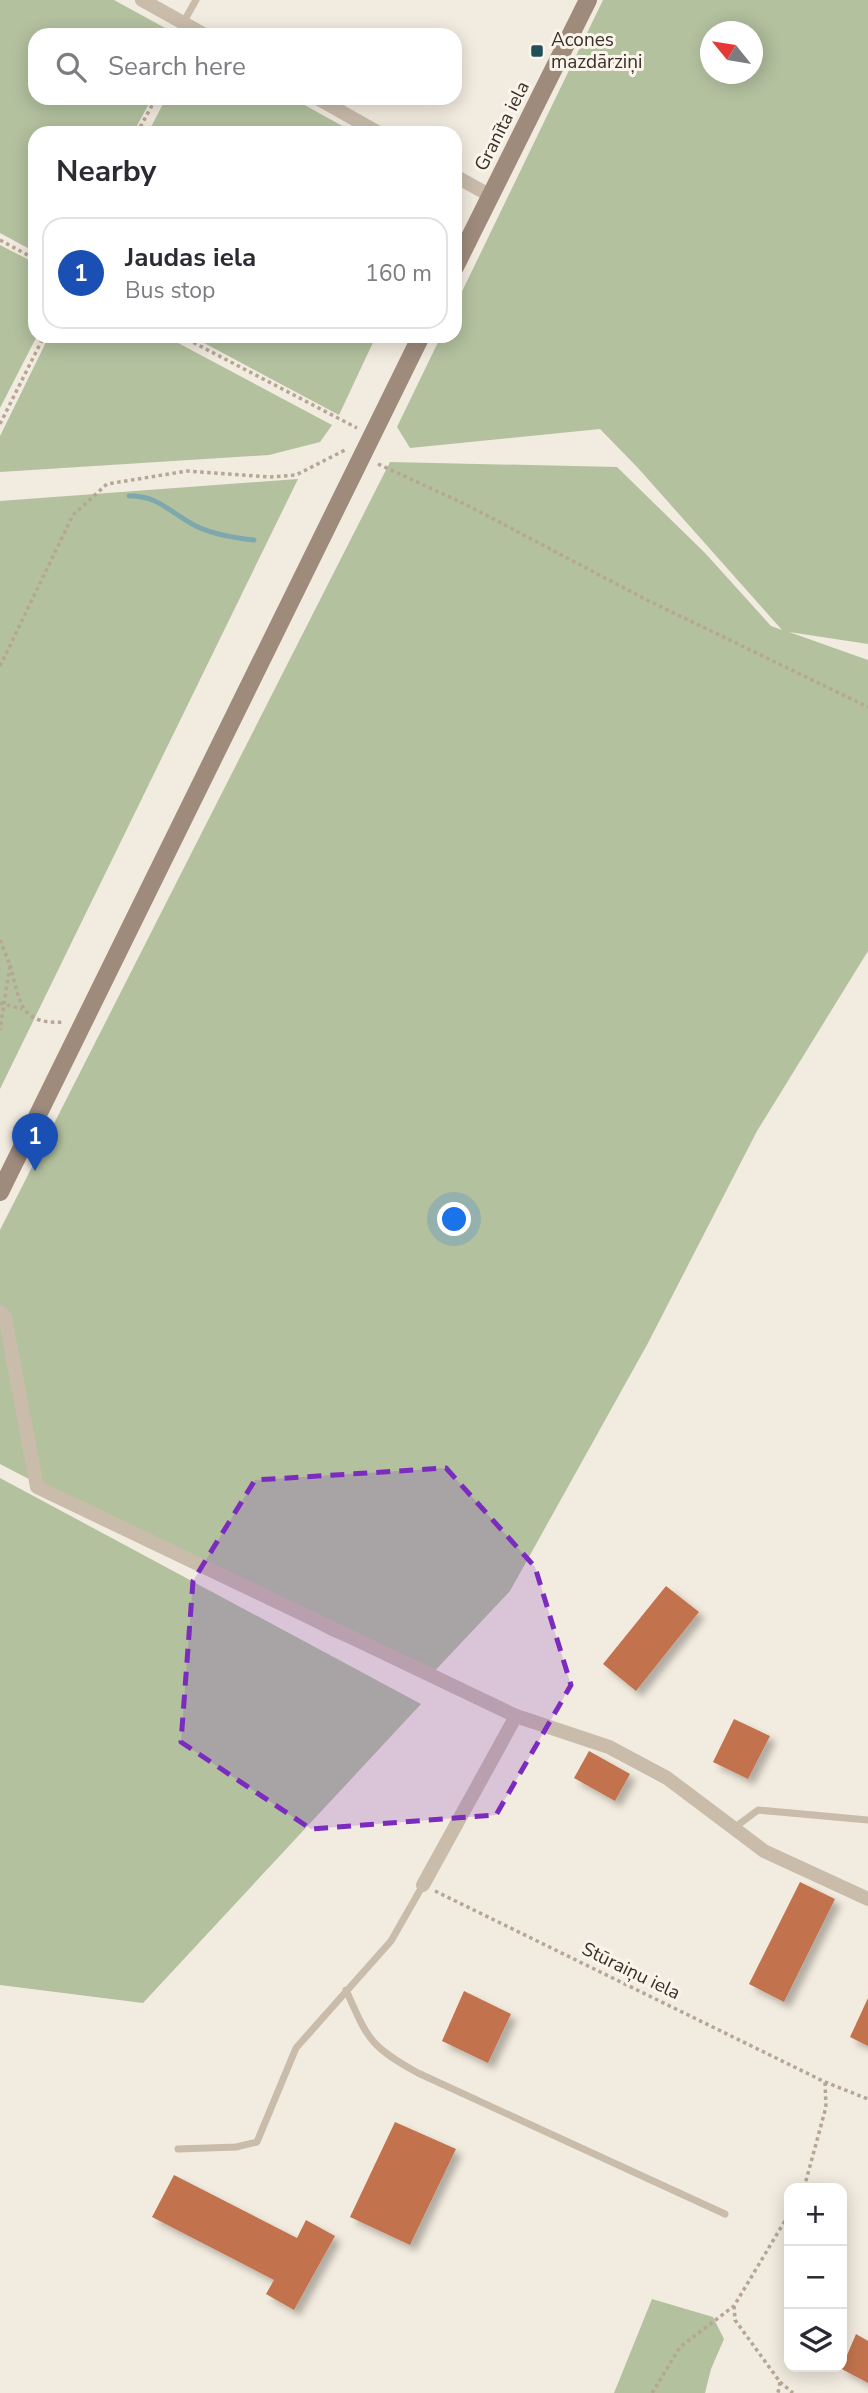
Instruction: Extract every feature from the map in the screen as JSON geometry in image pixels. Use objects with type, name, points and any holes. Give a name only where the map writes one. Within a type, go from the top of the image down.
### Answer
[{"type":"main road","name":"Granīta iela","points":[[462,253],[588,0]]},
{"type":"main road","points":[[0,1192],[417,343]]},
{"type":"street","points":[[142,0],[192,28]]},
{"type":"street","points":[[329,105],[367,126]]},
{"type":"street","points":[[462,180],[491,196]]},
{"type":"street","points":[[0,1312],[5,1317],[37,1487],[516,1716],[609,1747],[667,1778],[764,1850],[868,1899]]},
{"type":"street","points":[[424,1885],[516,1716]]},
{"type":"lane","points":[[183,23],[196,0]]},
{"type":"lane","points":[[734,1828],[758,1810],[868,1821]]},
{"type":"lane","points":[[178,2149],[236,2147],[257,2142],[296,2048],[391,1941],[424,1885]]},
{"type":"lane","points":[[346,1990],[368,2038],[387,2056],[418,2073],[725,2214]]},
{"type":"path","points":[[141,126],[152,105]]},
{"type":"path","points":[[0,240],[28,255]]},
{"type":"path","points":[[0,424],[40,343]]},
{"type":"path","points":[[194,343],[371,435]]},
{"type":"path","points":[[0,666],[74,515],[107,484],[187,471],[269,477],[296,475],[346,449],[465,504],[643,598],[868,707]]},
{"type":"path","points":[[0,940],[22,1009]]},
{"type":"path","points":[[0,1030],[2,1003],[10,965]]},
{"type":"path","points":[[2,1003],[22,1009],[32,1018],[49,1023],[83,1021]]},
{"type":"path","name":"Stūraiņu iela","points":[[424,1885],[825,2082],[868,2099]]},
{"type":"path","points":[[805,2183],[826,2107],[825,2082]]},
{"type":"path","points":[[652,2393],[680,2347],[734,2306],[784,2222]]},
{"type":"path","points":[[734,2306],[735,2320],[780,2382],[793,2393]]},
{"type":"path","points":[[778,2393],[780,2382]]},
{"type":"highlighted area","points":[[446,1468],[535,1567],[571,1685],[496,1815],[311,1829],[181,1742],[193,1581],[255,1480]]},
{"type":"green space","points":[[0,0],[114,0],[165,28],[28,28],[28,105],[148,105],[137,126],[28,126],[28,248],[0,233]]},
{"type":"green space","points":[[603,0],[868,0],[868,644],[789,632],[868,660],[868,951],[757,1131],[648,1343],[510,1591],[429,1677],[331,1636],[0,1464],[0,1230],[390,462],[617,467],[705,553],[771,626],[782,630],[600,429],[410,448],[397,427],[438,343],[462,343],[462,292]]},
{"type":"green space","points":[[162,105],[305,105],[342,126],[152,126]]},
{"type":"green space","points":[[0,245],[28,259],[28,343],[33,343],[0,408]]},
{"type":"green space","points":[[46,343],[178,343],[332,425],[320,442],[269,455],[0,472],[0,436]]},
{"type":"green space","points":[[204,343],[373,343],[339,415]]},
{"type":"green space","points":[[298,479],[0,1089],[0,501]]},
{"type":"green space","points":[[0,1478],[421,1704],[143,2003],[0,1985]]},
{"type":"green space","points":[[652,2299],[713,2317],[724,2339],[711,2369],[705,2393],[614,2393]]},
{"type":"building","points":[[666,1586],[699,1612],[636,1691],[603,1664]]},
{"type":"building","points":[[734,1719],[770,1736],[748,1779],[713,1762]]},
{"type":"building","points":[[589,1751],[630,1774],[615,1801],[574,1778]]},
{"type":"building","points":[[800,1882],[835,1899],[784,2002],[749,1984]]},
{"type":"building","points":[[464,1991],[511,2014],[488,2063],[442,2041]]},
{"type":"building","points":[[868,1998],[868,2046],[850,2037]]},
{"type":"building","points":[[395,2122],[456,2149],[410,2245],[350,2217]]},
{"type":"building","points":[[174,2175],[297,2238],[306,2220],[335,2236],[294,2310],[266,2294],[274,2280],[152,2217]]},
{"type":"building","points":[[856,2334],[868,2341],[868,2383],[847,2372],[847,2355]]},
{"type":"waterway","points":[[129,496],[157,502],[210,532],[254,540]]},
{"type":"place","name":"Acones mazdārziņi","points":[[537,51]]},
{"type":"place","name":"Jaudas iela","points":[[35,1171]]}]
